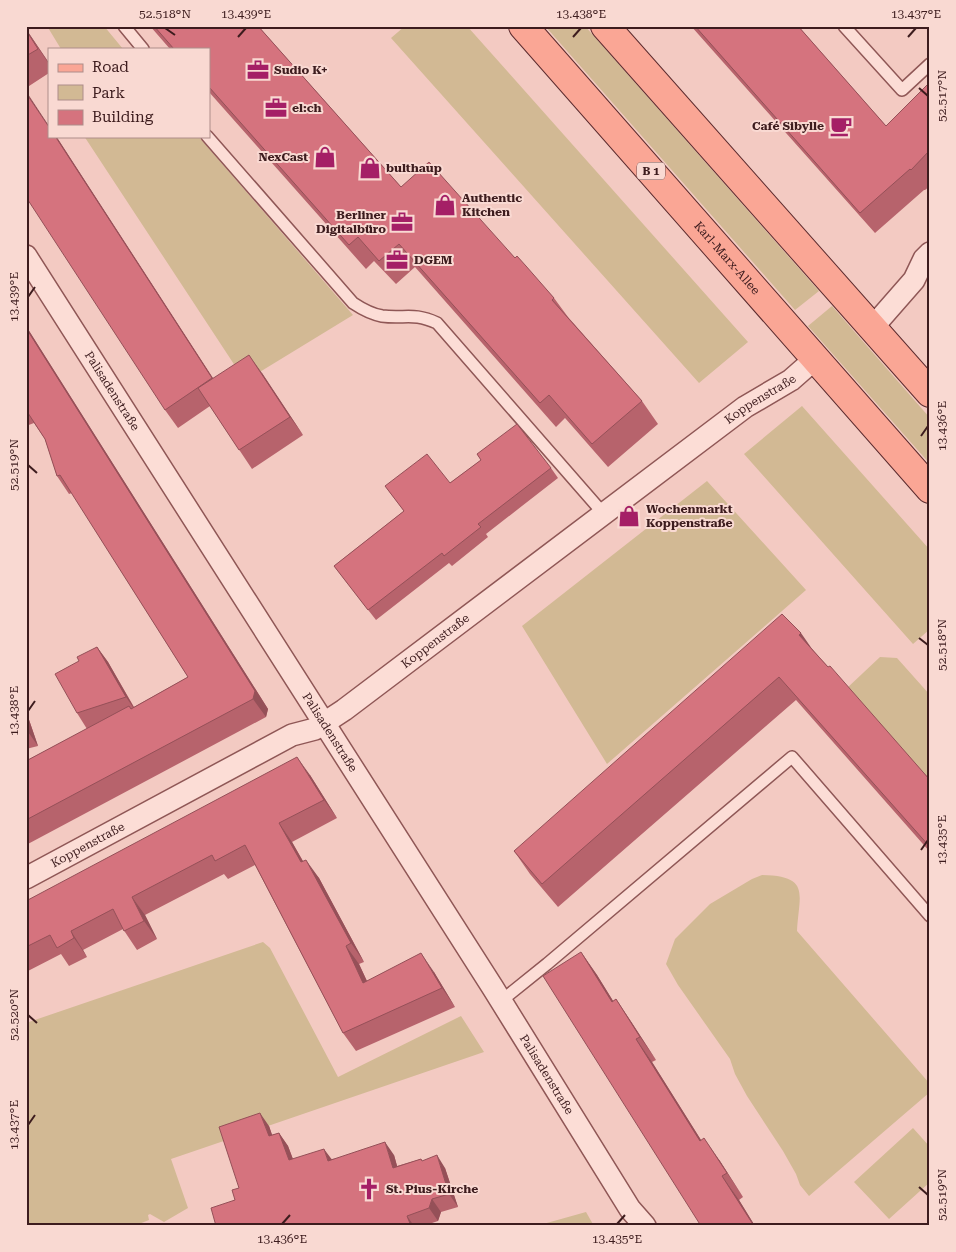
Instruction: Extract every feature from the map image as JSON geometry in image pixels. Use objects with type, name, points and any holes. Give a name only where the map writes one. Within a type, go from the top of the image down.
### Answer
[{"type":"main road","name":"Karl-Marx-Allee","points":[[523,26],[930,489]]},
{"type":"main road","points":[[605,26],[930,393]]},
{"type":"street","points":[[872,328],[914,280],[924,259],[930,253]]},
{"type":"street","name":"Palisadenstraße","points":[[26,256],[501,1001],[633,1217],[645,1226]]},
{"type":"street","name":"Koppenstraße","points":[[26,878],[284,740],[314,729],[344,710],[745,407],[791,380],[816,358]]},
{"type":"lane","points":[[124,26],[142,48]]},
{"type":"lane","points":[[844,26],[902,90],[930,64]]},
{"type":"lane","points":[[209,138],[353,303],[368,313],[382,316],[415,315],[437,323],[603,513]]},
{"type":"lane","points":[[501,1001],[541,970],[792,756],[930,916]]},
{"type":"green space","points":[[47,26],[104,26],[122,48],[60,48]]},
{"type":"green space","points":[[405,26],[467,26],[748,342],[699,383],[391,38]]},
{"type":"green space","points":[[545,26],[585,26],[819,291],[795,310]]},
{"type":"green space","points":[[85,138],[200,138],[353,315],[245,381]]},
{"type":"green space","points":[[832,306],[930,418],[930,464],[808,326]]},
{"type":"green space","points":[[802,406],[930,550],[930,629],[913,644],[744,454]]},
{"type":"green space","points":[[707,481],[806,590],[607,764],[522,626]]},
{"type":"green space","points":[[880,657],[897,658],[930,695],[930,784],[846,689]]},
{"type":"green space","points":[[762,875],[778,876],[795,883],[800,897],[797,931],[930,1084],[930,1092],[809,1196],[800,1185],[783,1151],[747,1096],[735,1074],[730,1059],[678,985],[666,964],[675,939],[710,904]]},
{"type":"green space","points":[[263,942],[270,948],[338,1077],[461,1016],[484,1052],[171,1159],[188,1208],[164,1222],[150,1214],[148,1215],[149,1220],[134,1226],[26,1226],[26,1023]]},
{"type":"green space","points":[[913,1128],[930,1147],[930,1182],[889,1219],[854,1182]]},
{"type":"green space","points":[[586,1212],[594,1226],[536,1226]]},
{"type":"building","points":[[154,26],[258,26],[401,187],[429,162],[515,258],[517,256],[526,266],[554,298],[552,300],[642,401],[592,444],[549,395],[540,403],[399,244],[379,261],[358,237],[349,245],[210,88],[210,48],[173,48]]},
{"type":"building","points":[[695,26],[798,26],[886,126],[930,82],[930,150],[911,170],[860,213]]},
{"type":"building","points":[[26,30],[38,49],[26,56]]},
{"type":"building","points":[[26,93],[48,126],[48,138],[56,138],[212,378],[165,410],[26,197]]},
{"type":"building","points":[[26,328],[255,691],[253,699],[26,820],[26,761],[129,706],[131,709],[188,677],[60,475],[57,476],[45,439],[26,410]]},
{"type":"building","points":[[249,355],[290,417],[239,450],[198,388]]},
{"type":"building","points":[[517,424],[551,468],[478,524],[481,527],[444,556],[442,553],[368,610],[334,566],[404,511],[385,486],[427,454],[450,483],[481,460],[477,454]]},
{"type":"building","points":[[782,614],[801,633],[799,635],[828,667],[830,666],[930,780],[930,847],[779,677],[542,884],[514,851]]},
{"type":"building","points":[[97,647],[126,697],[77,713],[55,674],[79,661],[77,657]]},
{"type":"building","points":[[297,757],[324,800],[279,823],[301,862],[306,860],[351,943],[346,946],[363,983],[421,953],[442,988],[343,1033],[245,845],[215,861],[212,855],[132,897],[144,921],[124,931],[113,909],[71,931],[74,938],[57,948],[50,935],[26,947],[26,901]]},
{"type":"building","points":[[581,952],[612,1002],[616,999],[640,1037],[636,1039],[700,1141],[704,1138],[727,1173],[722,1176],[754,1226],[701,1226],[543,976]]},
{"type":"building","points":[[260,1113],[269,1136],[279,1133],[289,1160],[324,1149],[328,1161],[385,1142],[393,1168],[421,1159],[422,1161],[437,1155],[449,1194],[432,1199],[429,1208],[407,1216],[411,1226],[216,1226],[211,1208],[235,1200],[232,1190],[239,1188],[219,1127]]},
{"type":"place","name":"Sudio K+","points":[[258,70]]},
{"type":"place","name":"el:ch","points":[[276,108]]},
{"type":"place","name":"Café Sibylle","points":[[841,126]]},
{"type":"place","name":"NexCast","points":[[325,157]]},
{"type":"place","name":"bulthaup","points":[[370,168]]},
{"type":"place","name":"Authentic Kitchen","points":[[445,205]]},
{"type":"place","name":"Berliner Digitalbüro","points":[[402,222]]},
{"type":"place","name":"DGEM","points":[[397,260]]},
{"type":"place","name":"Wochenmarkt Koppenstraße","points":[[629,516]]},
{"type":"place","name":"St. Pius-Kirche","points":[[369,1189]]}]
